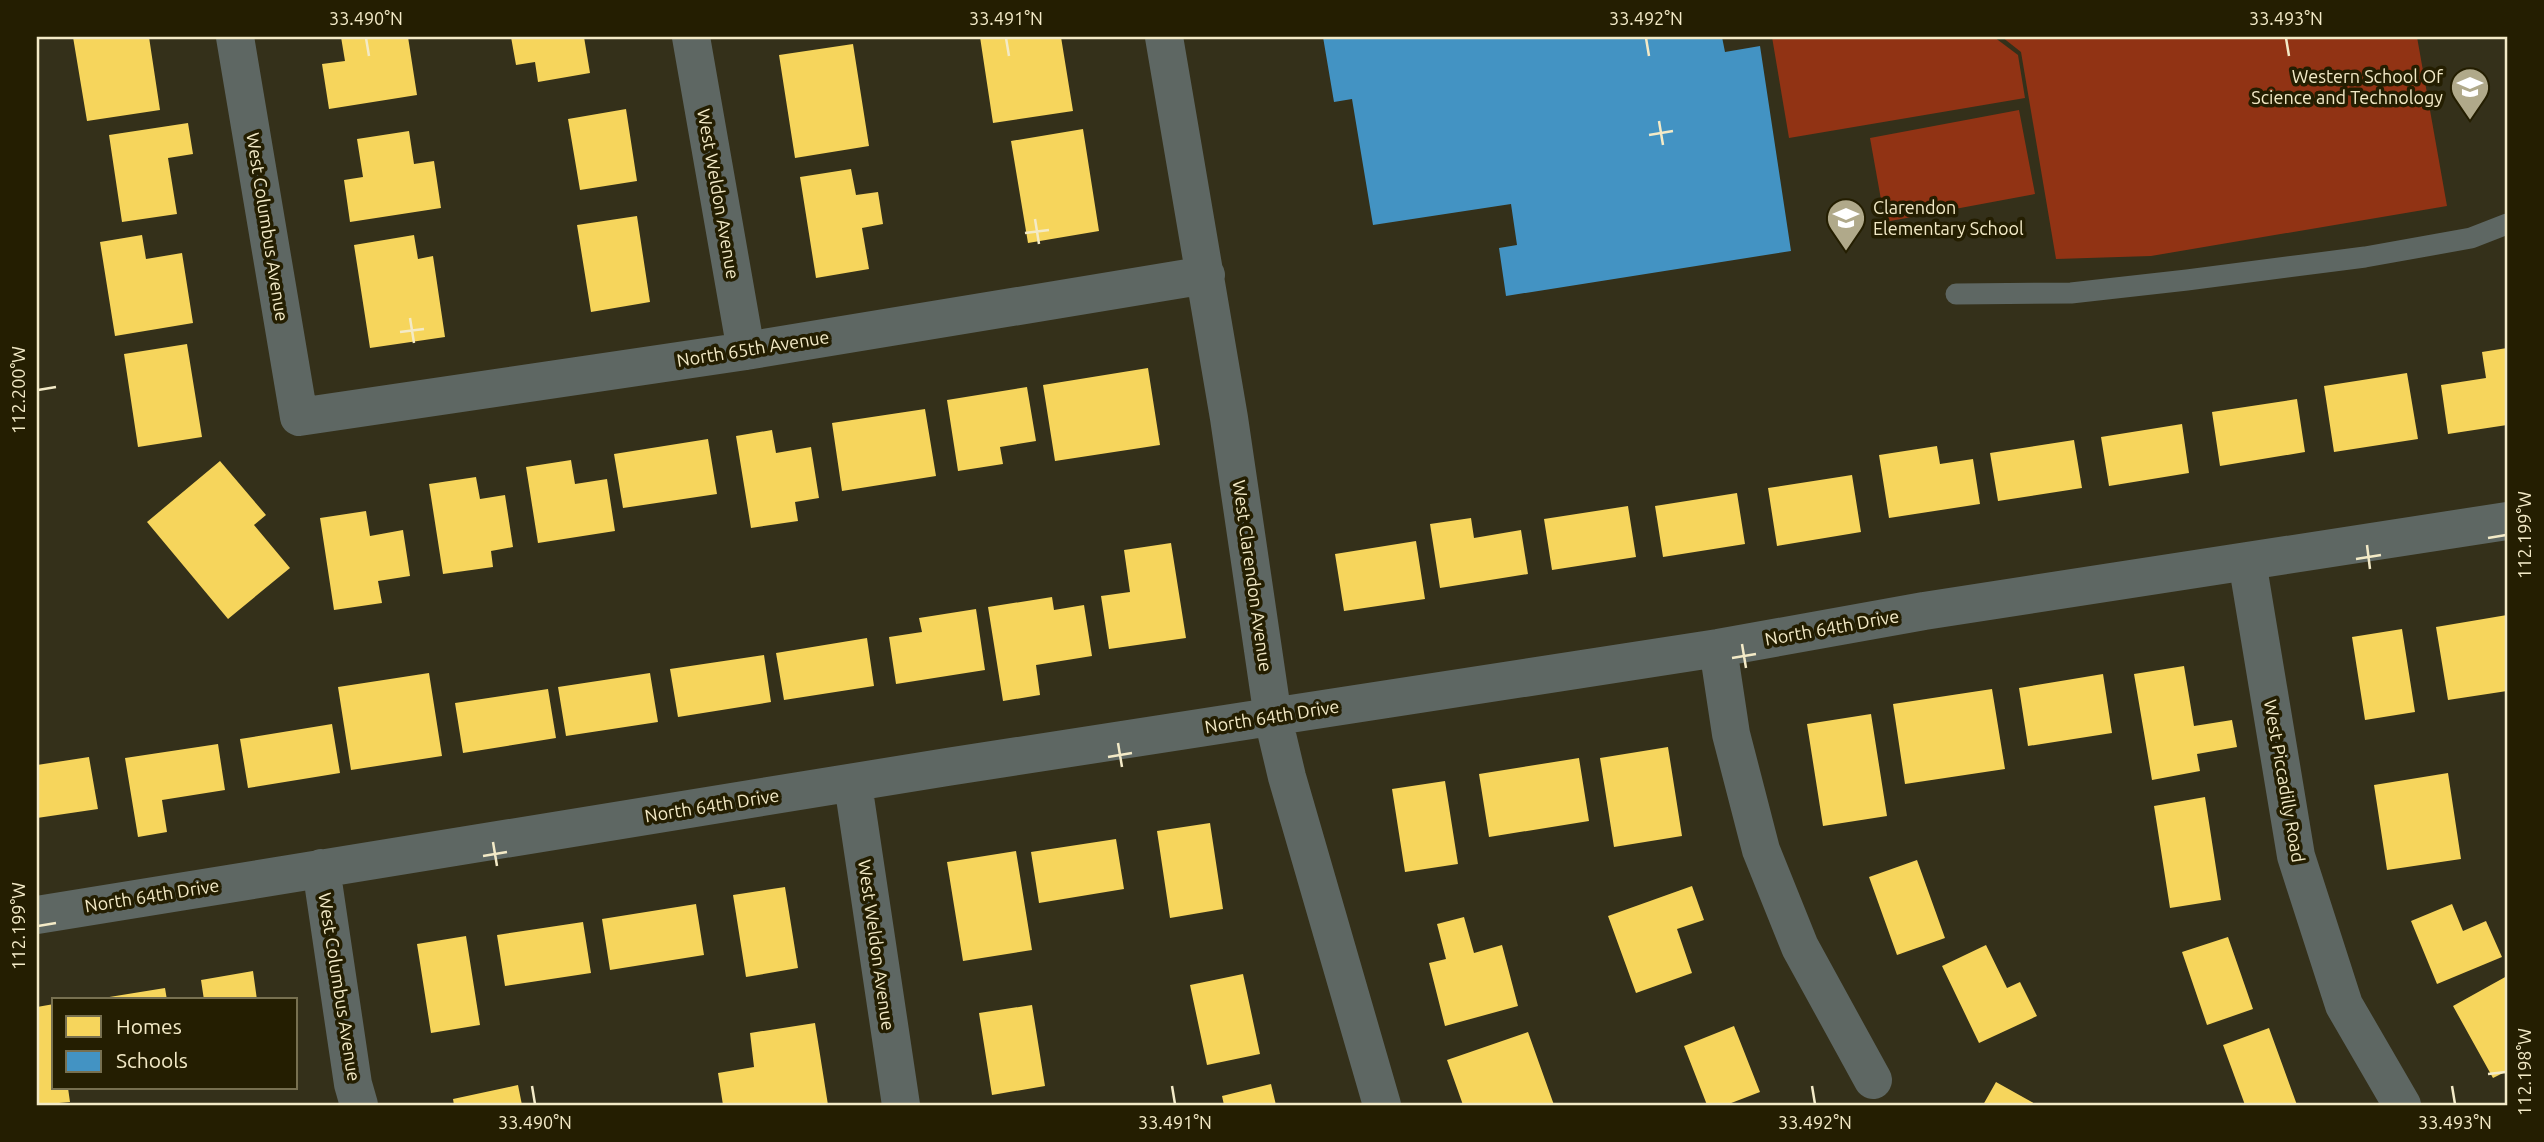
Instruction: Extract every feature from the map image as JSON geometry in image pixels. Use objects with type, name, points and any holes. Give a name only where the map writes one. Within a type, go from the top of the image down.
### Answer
[{"type":"street","name":"West Columbus Avenue","points":[[235,37],[299,417]]},
{"type":"street","name":"West Weldon Avenue","points":[[691,37],[746,351]]},
{"type":"street","name":"West Clarendon Avenue","points":[[1164,37],[1206,275],[1273,718],[1287,777],[1382,1105]]},
{"type":"street","name":"North 65th Avenue","points":[[299,417],[746,351],[1206,275]]},
{"type":"street","name":"North 64th Drive","points":[[37,915],[947,767],[1718,648],[1924,611],[2507,521]]},
{"type":"street","name":"West Piccadilly Road","points":[[2247,561],[2295,856],[2344,1005],[2402,1105]]},
{"type":"street","points":[[1718,648],[1731,734],[1761,850],[1800,947],[1873,1080]]},
{"type":"street","name":"West Weldon Avenue","points":[[853,784],[901,1105]]},
{"type":"street","name":"West Columbus Avenue","points":[[321,869],[353,1084],[359,1105]]},
{"type":"lane","points":[[1956,294],[2071,293],[2187,280],[2364,257],[2471,238],[2507,224]]},
{"type":"shaded area","points":[[1772,37],[1994,37],[2018,55],[2025,98],[1789,138]]},
{"type":"shaded area","points":[[2002,37],[2417,37],[2447,206],[2151,256],[2056,259],[2021,52]]},
{"type":"shaded area","points":[[2019,110],[2035,194],[1885,222],[1870,138]]},
{"type":"building: Homes","points":[[73,37],[149,37],[160,110],[87,121]]},
{"type":"building: Homes","points":[[341,37],[408,37],[417,95],[329,109],[322,64],[345,61]]},
{"type":"building: Homes","points":[[511,37],[584,37],[590,73],[538,82],[535,62],[516,65]]},
{"type":"building: Homes","points":[[980,37],[1061,37],[1073,111],[993,123]]},
{"type":"building: Homes","points":[[853,44],[869,146],[795,158],[779,55]]},
{"type":"building: Homes","points":[[626,109],[637,181],[580,190],[568,119]]},
{"type":"building: Homes","points":[[188,123],[193,154],[168,158],[177,214],[122,222],[109,135]]},
{"type":"building: Homes","points":[[1083,129],[1099,231],[1028,243],[1011,141]]},
{"type":"building: Homes","points":[[409,131],[414,164],[434,161],[441,208],[350,222],[344,180],[363,177],[357,139]]},
{"type":"building: Homes","points":[[851,169],[856,195],[878,192],[883,224],[862,228],[869,269],[816,278],[800,177]]},
{"type":"building: Homes","points":[[637,216],[650,302],[591,312],[577,225]]},
{"type":"building: Homes","points":[[142,235],[146,259],[182,253],[193,323],[115,336],[100,242]]},
{"type":"building: Homes","points":[[414,235],[418,259],[433,256],[445,337],[370,348],[354,245]]},
{"type":"building: Homes","points":[[187,344],[202,437],[138,447],[124,354]]},
{"type":"building: Homes","points":[[2507,348],[2507,425],[2448,434],[2441,385],[2486,378],[2482,352]]},
{"type":"building: Homes","points":[[1148,368],[1160,445],[1055,461],[1043,385]]},
{"type":"building: Homes","points":[[2407,373],[2418,439],[2334,452],[2324,386]]},
{"type":"building: Homes","points":[[1027,387],[1036,441],[1000,447],[1003,464],[958,471],[947,400]]},
{"type":"building: Homes","points":[[2297,399],[2305,452],[2220,466],[2212,412]]},
{"type":"building: Homes","points":[[925,409],[936,476],[842,491],[832,423]]},
{"type":"building: Homes","points":[[2182,424],[2189,473],[2109,486],[2101,437]]},
{"type":"building: Homes","points":[[772,430],[776,453],[811,447],[819,498],[795,502],[798,521],[751,528],[736,436]]},
{"type":"building: Homes","points":[[708,439],[717,494],[623,508],[614,454]]},
{"type":"building: Homes","points":[[2074,440],[2082,488],[1998,501],[1990,453]]},
{"type":"building: Homes","points":[[1937,446],[1940,464],[1973,459],[1980,504],[1889,518],[1879,455]]},
{"type":"building: Homes","points":[[571,460],[575,484],[607,479],[615,531],[538,543],[526,467]]},
{"type":"building: Homes","points":[[220,461],[266,515],[254,525],[290,568],[228,619],[147,522]]},
{"type":"building: Homes","points":[[1852,475],[1861,532],[1777,546],[1768,488]]},
{"type":"building: Homes","points":[[476,477],[480,499],[505,495],[513,547],[491,551],[493,567],[443,574],[429,484]]},
{"type":"building: Homes","points":[[1737,493],[1745,544],[1663,557],[1655,506]]},
{"type":"building: Homes","points":[[1628,506],[1636,557],[1552,570],[1544,519]]},
{"type":"building: Homes","points":[[366,511],[370,536],[403,530],[410,576],[378,581],[382,603],[334,610],[320,518]]},
{"type":"building: Homes","points":[[1471,518],[1474,538],[1521,530],[1528,574],[1440,588],[1430,524]]},
{"type":"building: Homes","points":[[1416,541],[1425,599],[1344,611],[1335,554]]},
{"type":"building: Homes","points":[[1171,543],[1186,638],[1109,649],[1101,596],[1130,592],[1124,550]]},
{"type":"building: Homes","points":[[1052,597],[1054,610],[1084,605],[1092,656],[1036,665],[1040,695],[1003,701],[988,607]]},
{"type":"building: Homes","points":[[976,609],[985,670],[896,684],[889,637],[922,632],[919,618]]},
{"type":"building: Homes","points":[[2507,615],[2507,691],[2448,700],[2436,627]]},
{"type":"building: Homes","points":[[2402,629],[2415,712],[2365,720],[2352,637]]},
{"type":"building: Homes","points":[[867,638],[874,686],[784,700],[776,653]]},
{"type":"building: Homes","points":[[764,655],[771,702],[678,717],[670,669]]},
{"type":"building: Homes","points":[[2184,666],[2194,726],[2232,720],[2237,747],[2197,754],[2200,771],[2152,780],[2134,674]]},
{"type":"building: Homes","points":[[429,673],[442,756],[351,770],[338,687]]},
{"type":"building: Homes","points":[[650,673],[658,722],[566,736],[558,687]]},
{"type":"building: Homes","points":[[2103,674],[2112,733],[2028,746],[2019,688]]},
{"type":"building: Homes","points":[[548,689],[556,738],[463,753],[455,703]]},
{"type":"building: Homes","points":[[1992,689],[2005,769],[1905,784],[1893,704]]},
{"type":"building: Homes","points":[[1871,714],[1887,816],[1823,826],[1807,724]]},
{"type":"building: Homes","points":[[332,724],[340,773],[248,788],[240,739]]},
{"type":"building: Homes","points":[[218,744],[225,790],[162,800],[167,832],[138,837],[125,758]]},
{"type":"building: Homes","points":[[1668,747],[1682,836],[1614,847],[1600,758]]},
{"type":"building: Homes","points":[[89,757],[98,809],[37,818],[37,765]]},
{"type":"building: Homes","points":[[1579,758],[1589,821],[1489,837],[1479,774]]},
{"type":"building: Homes","points":[[2448,773],[2461,859],[2387,870],[2374,785]]},
{"type":"building: Homes","points":[[1445,781],[1458,864],[1405,872],[1392,789]]},
{"type":"building: Homes","points":[[2205,797],[2221,900],[2170,908],[2154,806]]},
{"type":"building: Homes","points":[[1210,823],[1223,909],[1170,918],[1157,831]]},
{"type":"building: Homes","points":[[1116,839],[1124,889],[1039,903],[1031,852]]},
{"type":"building: Homes","points":[[1016,851],[1032,950],[963,961],[947,862]]},
{"type":"building: Homes","points":[[1917,860],[1945,938],[1897,955],[1869,877]]},
{"type":"building: Homes","points":[[1692,886],[1704,920],[1677,929],[1692,973],[1636,993],[1608,916]]},
{"type":"building: Homes","points":[[785,887],[798,968],[746,977],[733,895]]},
{"type":"building: Homes","points":[[696,904],[704,955],[610,970],[602,919]]},
{"type":"building: Homes","points":[[2452,904],[2463,931],[2486,921],[2502,957],[2437,984],[2411,921]]},
{"type":"building: Homes","points":[[1464,917],[1474,953],[1502,945],[1518,1006],[1445,1026],[1429,963],[1446,959],[1437,924]]},
{"type":"building: Homes","points":[[583,922],[591,973],[505,986],[497,935]]},
{"type":"building: Homes","points":[[466,936],[480,1025],[431,1033],[417,944]]},
{"type":"building: Homes","points":[[2228,937],[2253,1009],[2207,1025],[2182,952]]},
{"type":"building: Homes","points":[[1986,945],[2007,988],[2020,982],[2037,1016],[1979,1043],[1942,966]]},
{"type":"building: Homes","points":[[253,971],[257,998],[204,998],[201,980]]},
{"type":"building: Homes","points":[[1243,974],[1260,1054],[1207,1065],[1190,985]]},
{"type":"building: Homes","points":[[2507,976],[2507,1071],[2493,1078],[2453,1006]]},
{"type":"building: Homes","points":[[165,988],[167,998],[103,998]]},
{"type":"building: Homes","points":[[52,1004],[52,1090],[68,1090],[70,1102],[37,1105],[37,1007]]},
{"type":"building: Homes","points":[[1032,1005],[1045,1086],[992,1095],[979,1013]]},
{"type":"building: Homes","points":[[815,1023],[828,1105],[723,1105],[718,1073],[754,1067],[750,1033]]},
{"type":"building: Homes","points":[[1734,1026],[1760,1092],[1726,1105],[1707,1105],[1684,1046]]},
{"type":"building: Homes","points":[[2269,1028],[2297,1105],[2245,1105],[2223,1045]]},
{"type":"building: Homes","points":[[1528,1032],[1554,1105],[1463,1105],[1447,1060]]},
{"type":"building: Homes","points":[[1996,1082],[2037,1105],[1983,1105]]},
{"type":"building: Homes","points":[[1271,1084],[1276,1105],[1224,1105],[1222,1096]]},
{"type":"building: Homes","points":[[518,1085],[522,1105],[454,1105],[453,1099]]},
{"type":"building: Schools","points":[[1323,37],[1722,37],[1725,52],[1760,46],[1791,251],[1506,296],[1499,248],[1517,245],[1511,204],[1373,225],[1352,99],[1334,102]]},
{"type":"place","name":"Western School Of Science and Technology","points":[[2470,121]]},
{"type":"place","name":"Clarendon Elementary School","points":[[1846,252]]}]
